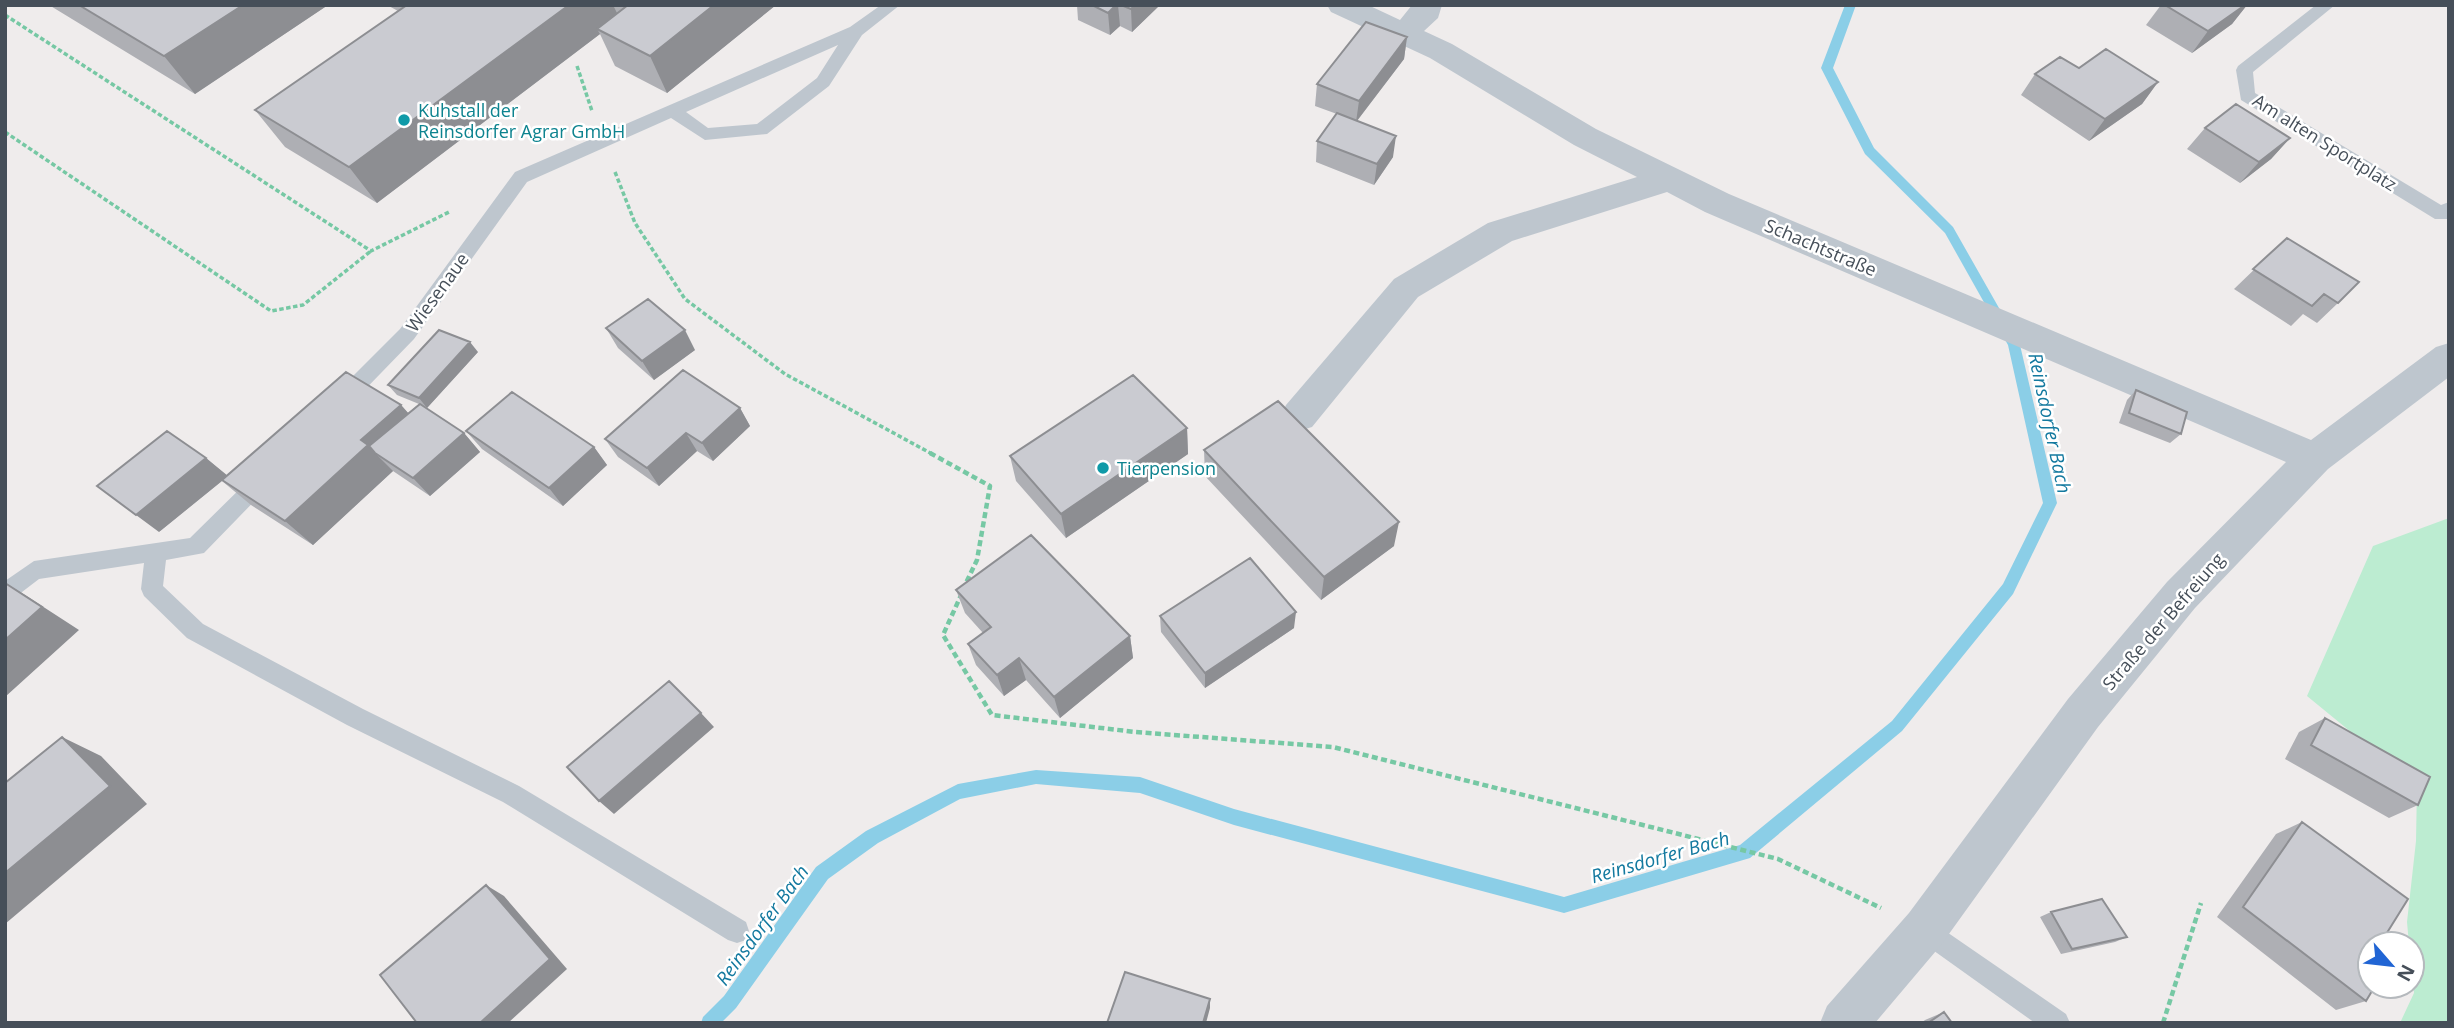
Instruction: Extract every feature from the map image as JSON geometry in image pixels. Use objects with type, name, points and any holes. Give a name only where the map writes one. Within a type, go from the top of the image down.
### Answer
[{"type":"street","name":"Schachtstraße","points":[[1342,5],[1441,51],[1585,136],[1717,203],[2315,458]]},
{"type":"street","points":[[1404,33],[1427,11],[1427,5]]},
{"type":"street","points":[[1299,416],[1406,288],[1500,232],[1670,179]]},
{"type":"street","name":"Straße der Befreiung","points":[[1844,1023],[1925,929],[2082,713],[2181,595],[2315,458],[2449,358]]},
{"type":"lane","name":"Wiesenaue","points":[[330,411],[407,334],[521,177],[856,31],[892,5]]},
{"type":"lane","name":"Am alten Sportplatz","points":[[2327,5],[2244,70],[2247,96],[2445,212]]},
{"type":"lane","points":[[673,111],[705,134],[761,130],[824,82],[856,31]]},
{"type":"lane","points":[[5,596],[34,570],[196,546],[273,469]]},
{"type":"lane","points":[[156,552],[152,589],[195,631],[355,717],[511,794],[737,931]]},
{"type":"lane","points":[[1925,929],[2057,1023]]},
{"type":"path","points":[[5,15],[371,251]]},
{"type":"path","points":[[577,66],[602,140],[635,223],[685,299],[785,374],[990,486],[977,560],[943,635],[992,715],[1135,732],[1333,747],[1778,859],[1925,929]]},
{"type":"path","points":[[5,132],[271,311],[303,306],[371,251],[459,208]]},
{"type":"path","points":[[2163,1023],[2201,902]]},
{"type":"green space","points":[[2449,518],[2449,1023],[2400,1023],[2411,1000],[2426,1000],[2426,930],[2408,930],[2407,922],[2416,841],[2417,786],[2307,696],[2373,546]]},
{"type":"building","points":[[79,5],[243,5],[164,56]]},
{"type":"building","points":[[407,5],[569,5],[349,167],[255,110]]},
{"type":"building","points":[[628,5],[714,5],[650,56],[597,29]]},
{"type":"building","points":[[1092,5],[1116,5],[1108,13]]},
{"type":"building","points":[[2165,5],[2245,5],[2208,31]]},
{"type":"building","points":[[1366,22],[1407,37],[1359,101],[1317,84]]},
{"type":"building","points":[[2106,49],[2158,82],[2105,119],[2035,74],[2060,57],[2079,68]]},
{"type":"building","points":[[2236,104],[2290,138],[2259,162],[2205,128]]},
{"type":"building","points":[[1337,113],[1396,136],[1377,164],[1317,141]]},
{"type":"building","points":[[2287,238],[2359,282],[2338,303],[2324,294],[2312,306],[2253,269]]},
{"type":"building","points":[[648,299],[685,330],[642,361],[606,328]]},
{"type":"building","points":[[439,330],[470,342],[419,398],[388,385]]},
{"type":"building","points":[[683,370],[740,408],[702,443],[686,433],[647,468],[605,439]]},
{"type":"building","points":[[346,372],[401,405],[361,440],[368,445],[285,521],[222,480]]},
{"type":"building","name":"Tierpension","points":[[1133,375],[1187,428],[1061,514],[1010,456]]},
{"type":"building","points":[[2136,390],[2187,412],[2181,434],[2129,413]]},
{"type":"building","points":[[512,392],[594,447],[549,488],[466,431]]},
{"type":"building","points":[[1278,401],[1399,522],[1324,577],[1204,450]]},
{"type":"building","points":[[420,404],[464,433],[413,478],[375,453],[369,446]]},
{"type":"building","points":[[167,431],[206,458],[136,515],[97,486]]},
{"type":"building","points":[[1031,535],[1130,636],[1054,697],[1019,658],[997,675],[968,644],[991,627],[956,590]]},
{"type":"building","points":[[1250,558],[1296,612],[1205,673],[1160,616]]},
{"type":"building","points":[[5,583],[42,607],[5,640]]},
{"type":"building","points":[[669,681],[701,713],[599,801],[567,767]]},
{"type":"building","points":[[2325,718],[2430,777],[2418,805],[2311,745]]},
{"type":"building","points":[[62,737],[110,786],[5,873],[5,783]]},
{"type":"building","points":[[2302,822],[2408,899],[2389,930],[2356,930],[2356,993],[2243,907]]},
{"type":"building","points":[[486,885],[550,959],[480,1023],[417,1023],[380,975]]},
{"type":"building","points":[[2102,899],[2127,937],[2072,949],[2051,912]]},
{"type":"building","points":[[1125,972],[1210,999],[1203,1023],[1107,1023]]},
{"type":"building","points":[[1944,1012],[1952,1023],[1928,1023]]},
{"type":"waterway","name":"Reinsdorfer Bach","points":[[709,1023],[730,1002],[822,873],[872,837],[958,792],[1036,777],[1140,785],[1234,817],[1564,905],[1744,852],[1897,726],[2008,589],[2050,503],[2014,345],[1949,230],[1869,151],[1827,68],[1851,5]]},
{"type":"place","name":"Kuhstall der Reinsdorfer Agrar GmbH","points":[[404,120]]},
{"type":"place","name":"Tierpension","points":[[1103,468]]}]
